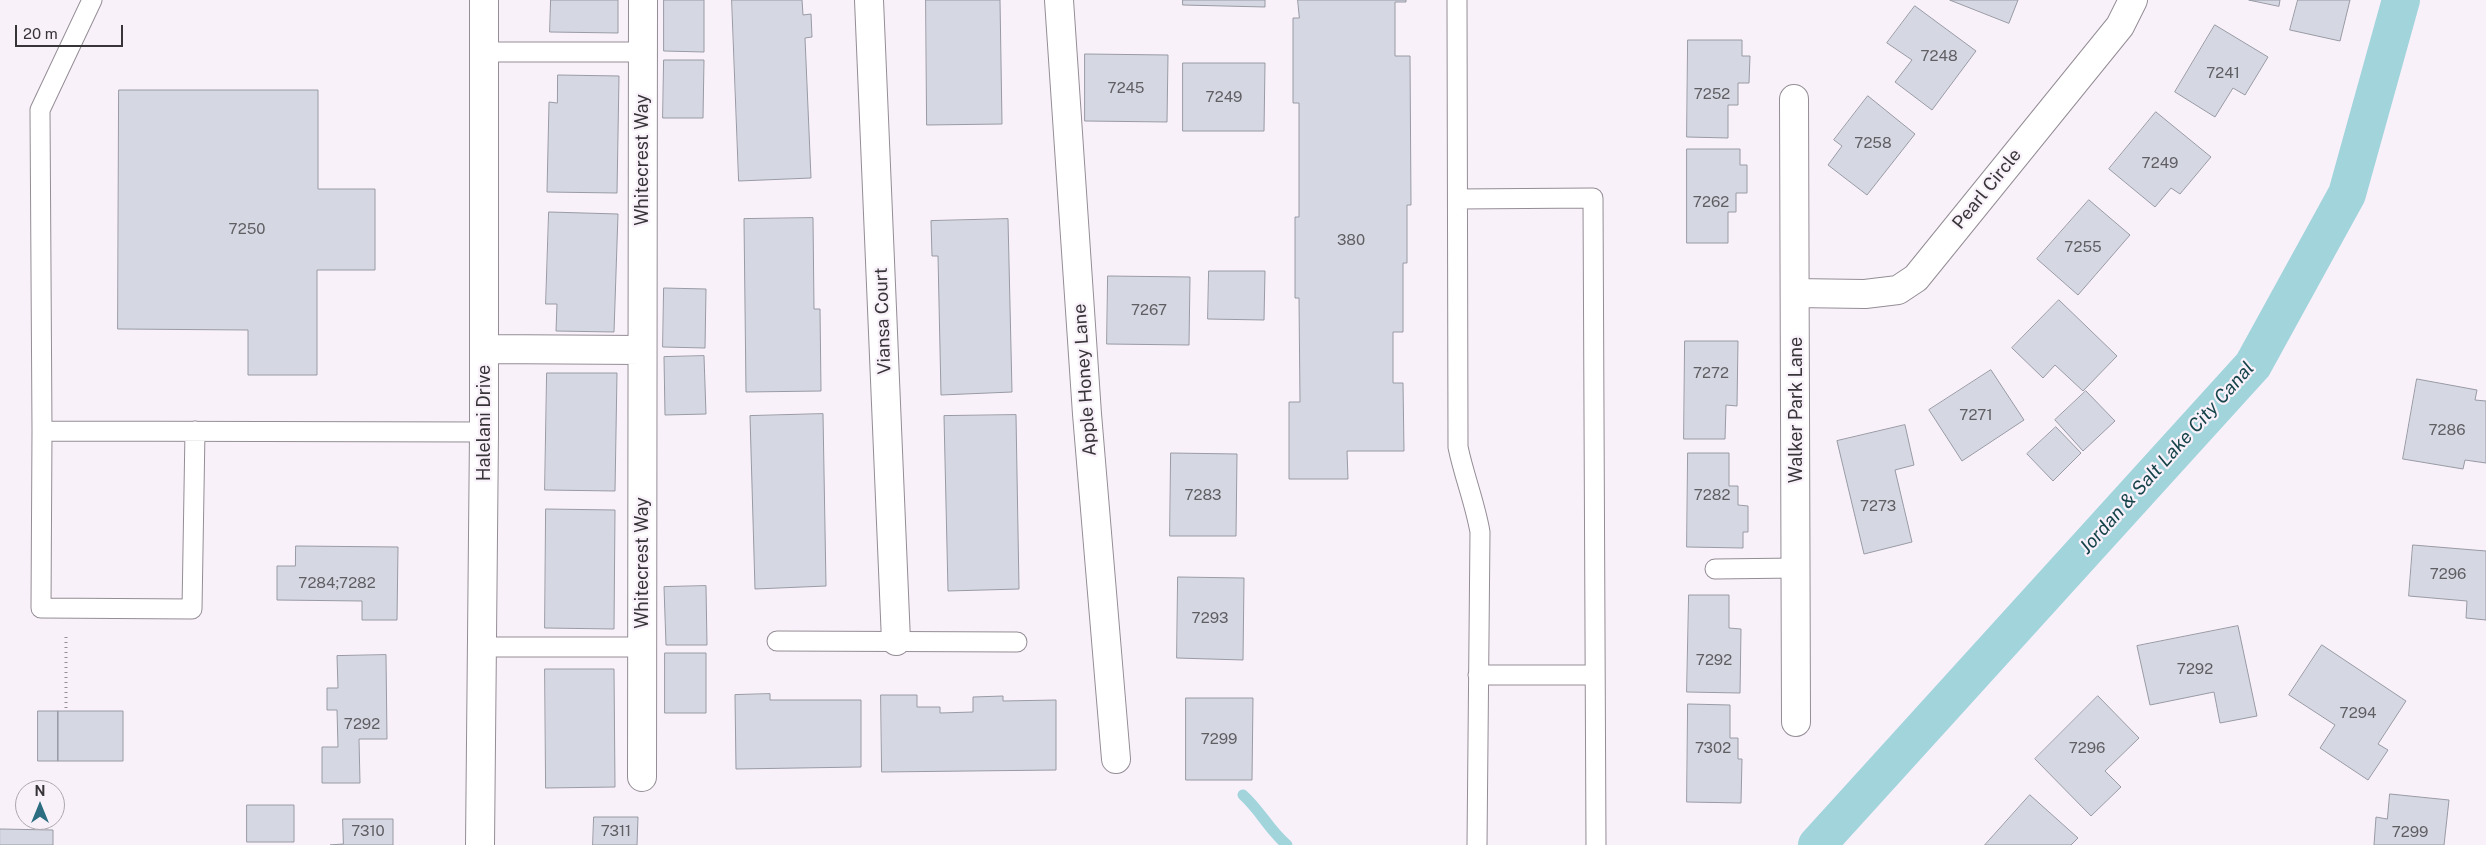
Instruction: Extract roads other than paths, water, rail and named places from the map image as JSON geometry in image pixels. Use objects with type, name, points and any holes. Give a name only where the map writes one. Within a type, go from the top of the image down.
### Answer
[{"type":"street","name":"Halelani Drive","points":[[480,845],[484,432],[484,0]]},
{"type":"street","name":"Whitecrest Way","points":[[642,777],[643,0]]},
{"type":"street","name":"Viansa Court","points":[[869,0],[896,641]]},
{"type":"street","name":"Apple Honey Lane","points":[[1058,0],[1086,404],[1116,759]]},
{"type":"street","name":"Pearl Circle","points":[[1795,293],[1865,294],[1898,290],[1916,278],[2120,26],[2133,0]]},
{"type":"street","name":"Walker Park Lane","points":[[1794,98],[1796,722]]},
{"type":"street","points":[[484,349],[642,350]]},
{"type":"lane","points":[[92,0],[40,110],[41,608],[192,609],[195,431]]},
{"type":"lane","points":[[1457,0],[1458,447],[1462,467],[1475,504],[1480,532],[1477,845]]},
{"type":"lane","points":[[484,52],[643,52]]},
{"type":"lane","points":[[1458,199],[1593,198],[1596,845]]},
{"type":"lane","points":[[42,431],[484,432]]},
{"type":"lane","points":[[1715,569],[1797,568]]},
{"type":"lane","points":[[777,641],[1017,642]]},
{"type":"lane","points":[[482,647],[642,647]]},
{"type":"lane","points":[[1478,675],[1595,675]]},
{"type":"waterway","name":"Jordan & Salt Lake City Canal","points":[[1817,845],[2253,365],[2347,194],[2401,0]]},
{"type":"waterway","points":[[1243,795],[1287,845]]}]
